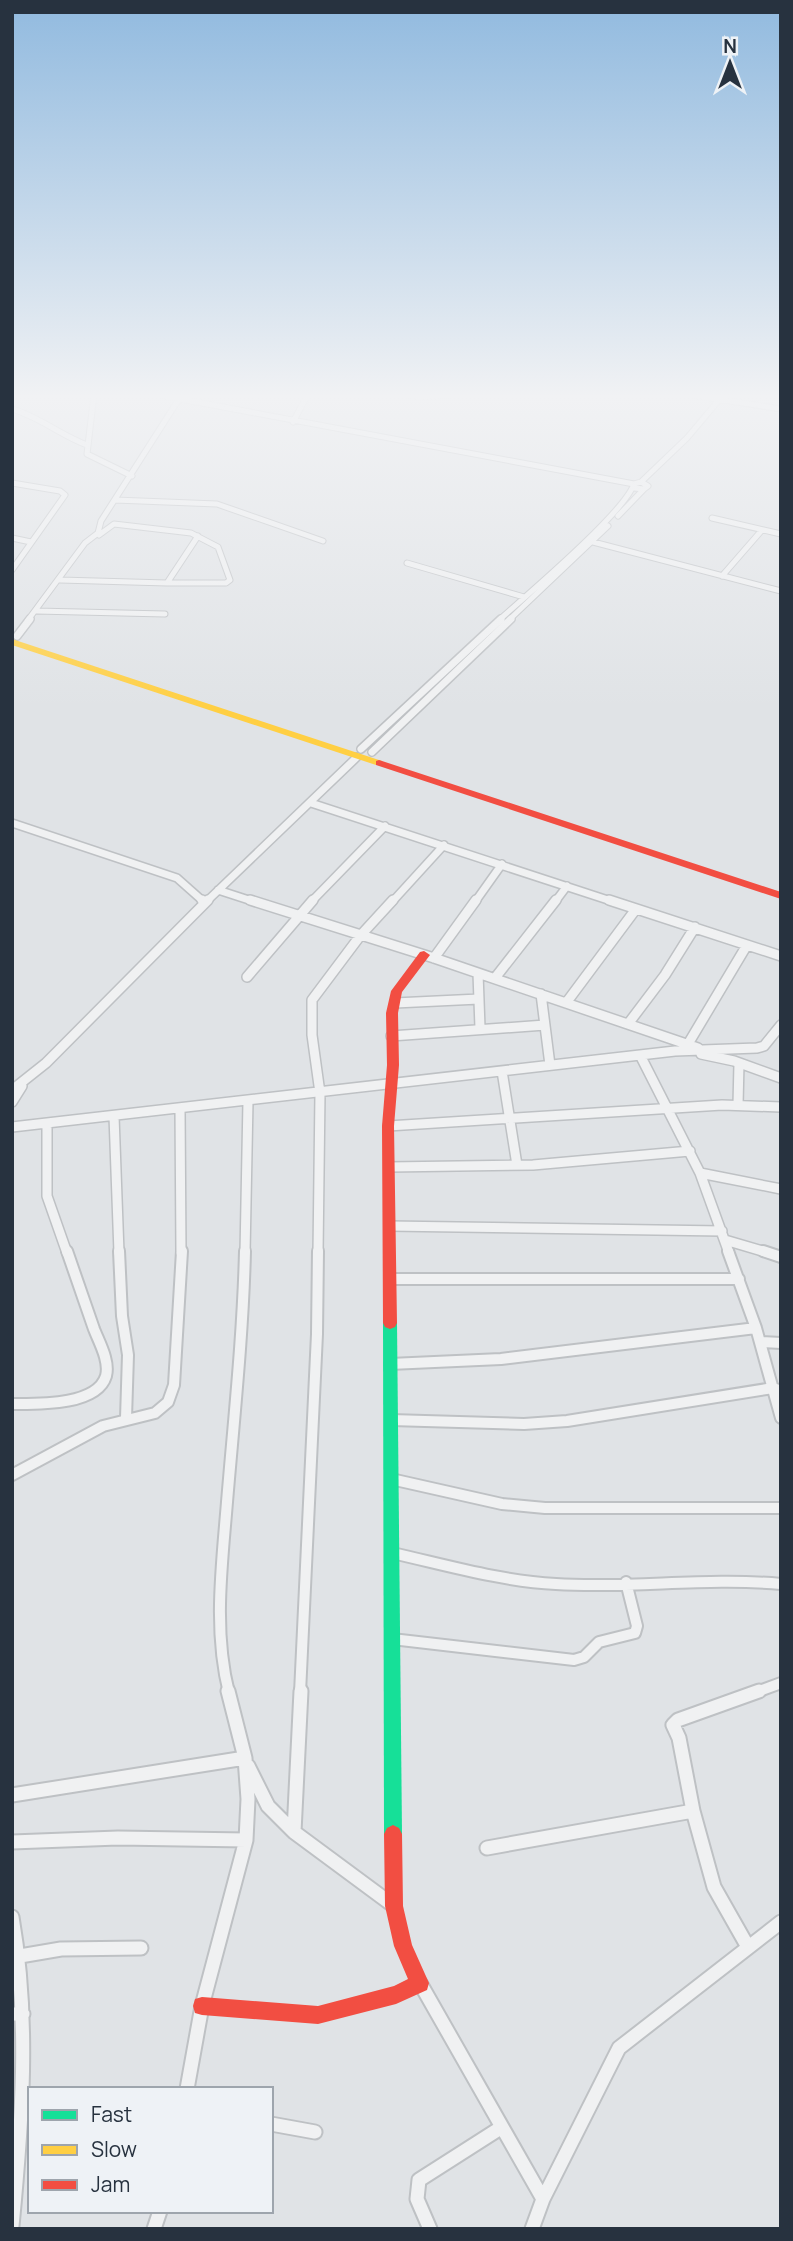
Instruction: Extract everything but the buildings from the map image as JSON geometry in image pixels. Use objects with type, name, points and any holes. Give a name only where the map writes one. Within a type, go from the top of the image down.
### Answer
[{"type":"main road","points":[[14,641],[77,659],[781,887]]},
{"type":"main road","points":[[363,753],[781,896]]},
{"type":"main road","points":[[202,2006],[318,2015],[396,1995],[420,1983],[403,1945],[394,1906],[388,1126],[393,1065],[391,1035],[397,991],[407,976],[429,956]]},
{"type":"street","points":[[12,570],[62,499]]},
{"type":"street","points":[[12,1102],[25,1082],[218,890],[626,499]]},
{"type":"street","points":[[363,753],[593,542],[629,499]]},
{"type":"street","points":[[14,641],[85,543],[98,533],[101,521],[115,500],[217,504],[323,541]]},
{"type":"street","points":[[712,518],[781,534]]},
{"type":"street","points":[[60,580],[167,583],[229,581],[218,547],[198,536],[155,527],[140,529],[139,525],[114,524],[85,543]]},
{"type":"street","points":[[722,576],[762,530]]},
{"type":"street","points":[[167,583],[198,536]]},
{"type":"street","points":[[12,538],[31,542]]},
{"type":"street","points":[[593,542],[781,591]]},
{"type":"street","points":[[407,563],[524,597]]},
{"type":"street","points":[[36,611],[165,614]]},
{"type":"street","points":[[311,803],[781,956]]},
{"type":"street","points":[[12,822],[177,878],[205,903]]},
{"type":"street","points":[[247,977],[297,916],[385,827]]},
{"type":"street","points":[[294,1832],[317,1334],[320,1093],[312,1035],[312,1000],[360,936],[444,845]]},
{"type":"street","points":[[429,956],[502,864]]},
{"type":"street","points":[[495,978],[567,886]]},
{"type":"street","points":[[218,890],[429,956],[704,1050]]},
{"type":"street","points":[[566,1003],[636,909]]},
{"type":"street","points":[[628,1024],[665,975],[695,927]]},
{"type":"street","points":[[688,1044],[747,944]]},
{"type":"street","points":[[478,973],[480,1028]]},
{"type":"street","points":[[541,994],[550,1065]]},
{"type":"street","points":[[395,1003],[479,999]]},
{"type":"street","points":[[391,1035],[545,1025]]},
{"type":"street","points":[[12,1127],[674,1051],[764,1046],[781,1025]]},
{"type":"street","points":[[674,1051],[739,1063],[781,1078]]},
{"type":"street","points":[[640,1055],[701,1173],[777,1390],[781,1418]]},
{"type":"street","points":[[738,1105],[739,1063]]},
{"type":"street","points":[[502,1071],[517,1165]]},
{"type":"street","points":[[12,1090],[25,1082]]},
{"type":"street","points":[[187,2087],[202,2006],[246,1840],[248,1799],[245,1758],[223,1670],[219,1601],[244,1303],[248,1101]]},
{"type":"street","points":[[388,1126],[738,1105],[781,1107]]},
{"type":"street","points":[[12,1475],[103,1426],[126,1418],[155,1413],[168,1402],[174,1385],[182,1244],[179,1192],[180,1108]]},
{"type":"street","points":[[114,1116],[122,1316],[128,1355],[126,1418]]},
{"type":"street","points":[[12,1404],[63,1402],[88,1395],[107,1375],[104,1356],[47,1196],[47,1123]]},
{"type":"street","points":[[388,1167],[517,1165],[690,1152]]},
{"type":"street","points":[[701,1173],[781,1189]]},
{"type":"street","points":[[389,1226],[724,1236],[781,1257]]},
{"type":"street","points":[[390,1279],[739,1279]]},
{"type":"street","points":[[390,1364],[501,1359],[756,1328]]},
{"type":"street","points":[[760,1342],[781,1343]]},
{"type":"street","points":[[391,1420],[524,1424],[567,1421],[777,1390]]},
{"type":"street","points":[[391,1479],[502,1504],[545,1508],[781,1508]]},
{"type":"street","points":[[392,1553],[514,1579],[558,1584],[712,1578],[781,1584]]},
{"type":"street","points":[[392,1640],[574,1660],[584,1657],[588,1647],[601,1640],[635,1633],[637,1626],[626,1582]]},
{"type":"street","points":[[748,1947],[714,1888],[694,1811],[689,1775],[673,1725],[678,1720],[781,1683]]},
{"type":"street","points":[[245,1758],[268,1806],[294,1832],[394,1906]]},
{"type":"street","points":[[12,1795],[245,1758]]},
{"type":"street","points":[[487,1848],[694,1811]]},
{"type":"street","points":[[12,1842],[118,1838],[246,1840]]},
{"type":"street","points":[[12,1917],[20,1956],[19,2138],[12,2226]]},
{"type":"street","points":[[532,2229],[543,2199],[619,2048],[781,1922]]},
{"type":"street","points":[[20,1956],[61,1949],[141,1948]]},
{"type":"street","points":[[420,1983],[543,2199]]},
{"type":"street","points":[[273,2124],[315,2132]]},
{"type":"street","points":[[430,2229],[419,2206],[416,2191],[419,2180],[502,2127]]},
{"type":"traffic: fast","points":[[390,1323],[393,1834]]},
{"type":"traffic: slow","points":[[12,642],[379,763]]},
{"type":"traffic: jam","points":[[379,763],[781,896]]},
{"type":"traffic: jam","points":[[390,1323],[388,1126],[393,1065],[392,1013],[397,991],[424,955]]},
{"type":"traffic: jam","points":[[202,2006],[318,2015],[396,1995],[420,1983],[403,1946],[394,1906],[393,1834]]}]
